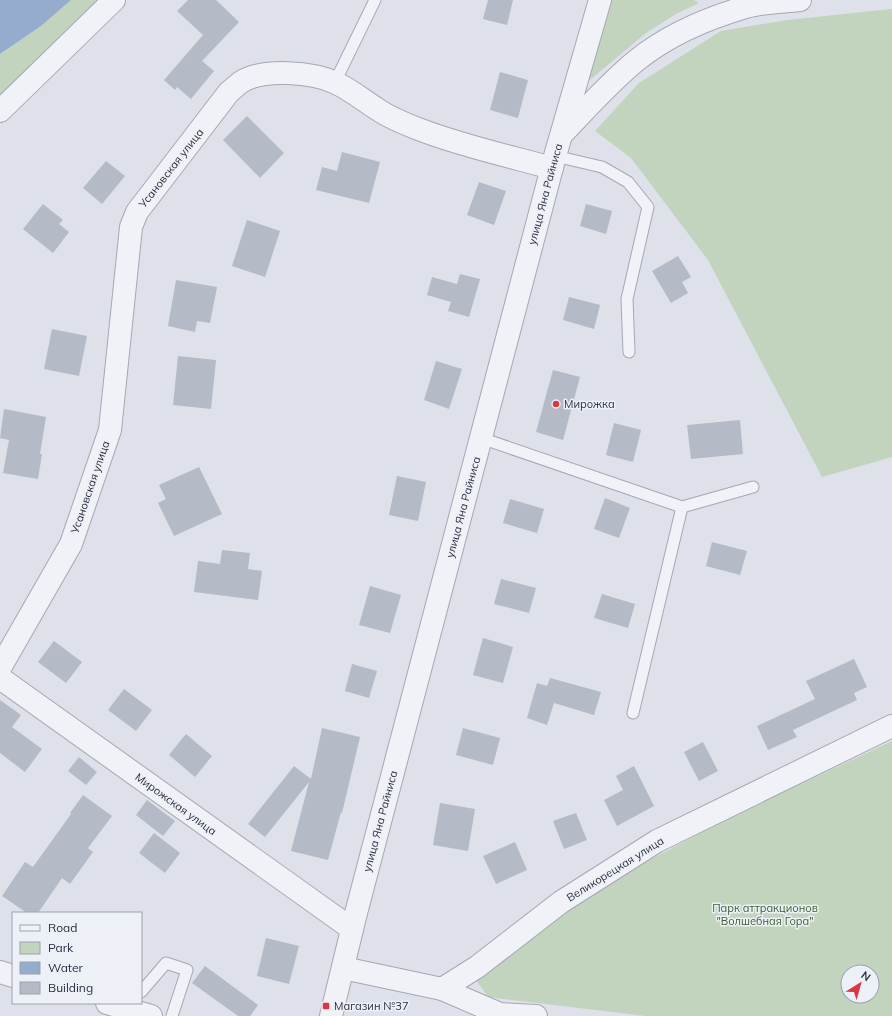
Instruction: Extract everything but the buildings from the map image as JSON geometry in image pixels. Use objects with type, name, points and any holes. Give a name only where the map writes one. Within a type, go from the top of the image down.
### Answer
[{"type":"street","points":[[0,111],[114,0]]},
{"type":"street","name":"улица Яна Райниса","points":[[331,1016],[352,929],[556,154],[600,0]]},
{"type":"street","points":[[556,154],[603,90],[637,60],[661,43],[706,22],[739,3],[800,0]]},
{"type":"street","name":"Усановская улица","points":[[0,668],[71,544],[110,430],[131,227],[137,212],[229,92],[242,82],[256,76],[275,74],[306,74],[335,82],[398,121],[480,149],[556,154]]},
{"type":"street","name":"Мирожская улица","points":[[0,678],[352,929]]},
{"type":"street","name":"Великорецкая улица","points":[[442,989],[478,967],[561,902],[657,841],[892,726]]},
{"type":"street","points":[[343,968],[442,989],[500,1014],[536,1016]]},
{"type":"street","points":[[0,972],[12,976]]},
{"type":"street","points":[[121,1005],[151,1016]]},
{"type":"lane","points":[[335,82],[375,0]]},
{"type":"lane","points":[[556,154],[602,167],[628,182],[648,207],[627,299],[629,352]]},
{"type":"lane","points":[[481,438],[682,507],[754,488]]},
{"type":"lane","points":[[633,713],[682,507]]},
{"type":"lane","points":[[142,991],[166,963],[187,970],[172,1016]]},
{"type":"green space","points":[[71,0],[99,0],[66,30],[0,96],[0,54],[41,26]]},
{"type":"green space","points":[[608,0],[694,0],[699,3],[676,14],[646,33],[585,84]]},
{"type":"green space","points":[[892,9],[892,457],[822,477],[708,260],[631,158],[595,131],[639,83],[721,31],[787,20]]},
{"type":"green space","name":"Парк аттракционов \"Волшебная Гора\"","points":[[892,741],[892,1016],[646,1016],[488,997],[474,977],[597,888],[721,822]]},
{"type":"water","points":[[0,0],[71,0],[41,26],[0,54]]},
{"type":"place","name":"Мирожка","points":[[556,404]]},
{"type":"place","name":"Магазин №37","points":[[326,1006]]}]
